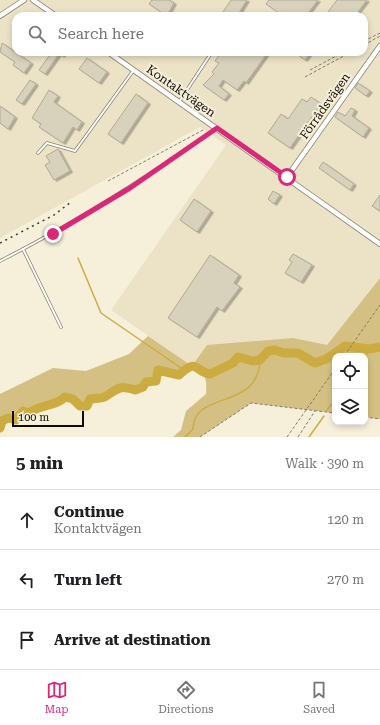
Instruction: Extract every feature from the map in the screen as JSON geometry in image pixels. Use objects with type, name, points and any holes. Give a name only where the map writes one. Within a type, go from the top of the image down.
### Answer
[{"type":"street","points":[[0,16],[24,0]]},
{"type":"street","points":[[33,0],[50,12]]},
{"type":"street","name":"Förrådsvägen","points":[[287,177],[380,46]]},
{"type":"street","name":"Kontaktvägen","points":[[114,56],[380,244]]},
{"type":"lane","points":[[179,102],[209,56]]},
{"type":"lane","points":[[38,153],[48,143],[75,151],[134,70]]},
{"type":"lane","points":[[0,261],[53,234],[130,188],[217,128]]},
{"type":"lane","points":[[23,249],[60,327]]},
{"type":"path","points":[[368,39],[380,33]]},
{"type":"path","points":[[368,43],[380,36]]},
{"type":"path","points":[[310,70],[336,56]]},
{"type":"path","points":[[305,77],[344,56]]},
{"type":"path","points":[[108,181],[205,129]]},
{"type":"path","points":[[346,353],[380,305]]},
{"type":"path","points":[[287,437],[332,372]]},
{"type":"path","points":[[200,437],[251,402],[332,413]]},
{"type":"path","points":[[298,437],[316,411]]},
{"type":"path","points":[[368,417],[380,419]]},
{"type":"shaded area","points":[[0,0],[380,0],[380,278],[327,345],[192,366],[111,310],[226,145],[200,127],[0,238]]},
{"type":"shaded area","points":[[380,278],[380,419],[368,417],[368,353],[332,353],[332,413],[251,403],[200,437],[173,437],[181,430],[186,411],[206,394],[206,382],[204,375],[197,366],[192,366],[207,345],[293,338],[327,345]]},
{"type":"shaded area","points":[[148,336],[192,366],[179,375],[158,370],[156,381],[146,382],[143,387],[135,390],[119,388],[103,398],[90,399],[87,406],[80,406],[73,399],[65,397],[57,402],[38,408],[29,413],[23,411],[16,420],[8,418],[2,421],[0,428],[0,394],[53,368],[86,371],[129,354]]},
{"type":"building","points":[[152,0],[169,0],[174,3],[169,12],[161,12],[149,4]]},
{"type":"building","points":[[231,0],[247,0],[240,12],[223,12]]},
{"type":"building","points":[[269,0],[318,0],[309,12],[277,12],[266,4]]},
{"type":"building","points":[[337,0],[367,0],[358,12],[328,12]]},
{"type":"building","points":[[2,43],[12,50],[12,56],[21,56],[31,63],[24,73],[13,65],[15,62],[0,52]]},
{"type":"building","points":[[49,56],[58,56],[45,74],[39,70]]},
{"type":"building","points":[[218,56],[265,56],[246,83],[244,81],[237,90],[223,80],[219,86],[229,94],[224,100],[203,85],[214,74],[212,72],[219,63],[215,61]]},
{"type":"building","points":[[299,56],[308,56],[305,60]]},
{"type":"building","points":[[87,58],[107,72],[99,83],[79,69]]},
{"type":"building","points":[[30,80],[36,84],[22,104],[16,100]]},
{"type":"building","points":[[358,83],[370,91],[366,96],[355,88]]},
{"type":"building","points":[[49,90],[58,96],[54,102],[82,122],[77,130],[73,127],[63,143],[39,127],[41,124],[32,118]]},
{"type":"building","points":[[136,94],[148,103],[121,143],[108,134]]},
{"type":"building","points":[[311,97],[321,104],[290,148],[268,133],[281,114],[288,119],[302,99],[307,102]]},
{"type":"building","points":[[0,106],[15,117],[8,129],[0,123]]},
{"type":"building","points":[[351,108],[355,110],[352,116],[369,128],[363,137],[335,117],[338,112],[345,116]]},
{"type":"building","points":[[58,149],[70,171],[54,180],[45,165],[50,162],[46,156]]},
{"type":"building","points":[[323,162],[354,184],[350,190],[319,168]]},
{"type":"building","points":[[273,191],[280,195],[274,204],[268,199]]},
{"type":"building","points":[[380,195],[380,211],[372,206]]},
{"type":"building","points":[[194,199],[211,211],[197,232],[180,220]]},
{"type":"building","points":[[293,254],[312,265],[301,282],[285,273],[292,262],[289,260]]},
{"type":"building","points":[[210,255],[239,275],[234,283],[240,287],[222,311],[217,307],[197,337],[168,318]]},
{"type":"waterway","points":[[78,258],[101,313],[184,370]]},
{"type":"waterway","points":[[0,428],[2,421],[8,418],[16,420],[23,411],[29,413],[38,408],[57,402],[65,397],[73,399],[80,406],[87,406],[90,399],[103,398],[119,388],[135,390],[143,387],[146,382],[156,381],[158,370],[179,375],[193,366],[205,373],[210,374],[233,363],[238,357],[253,361],[260,360],[268,351],[275,350],[284,353],[298,353],[315,363],[326,359],[345,346],[370,349],[380,347]]},
{"type":"waterway","points":[[368,353],[370,349]]},
{"type":"waterway","points":[[185,437],[193,429],[196,417],[204,409],[214,403],[238,394],[249,387],[257,376],[260,360]]},
{"type":"waterway","points":[[327,410],[332,404]]},
{"type":"waterway","points":[[309,437],[324,416]]},
{"type":"railway","points":[[0,243],[54,215],[71,202]]},
{"type":"route","points":[[53,234],[130,188],[217,128],[287,177]]}]
